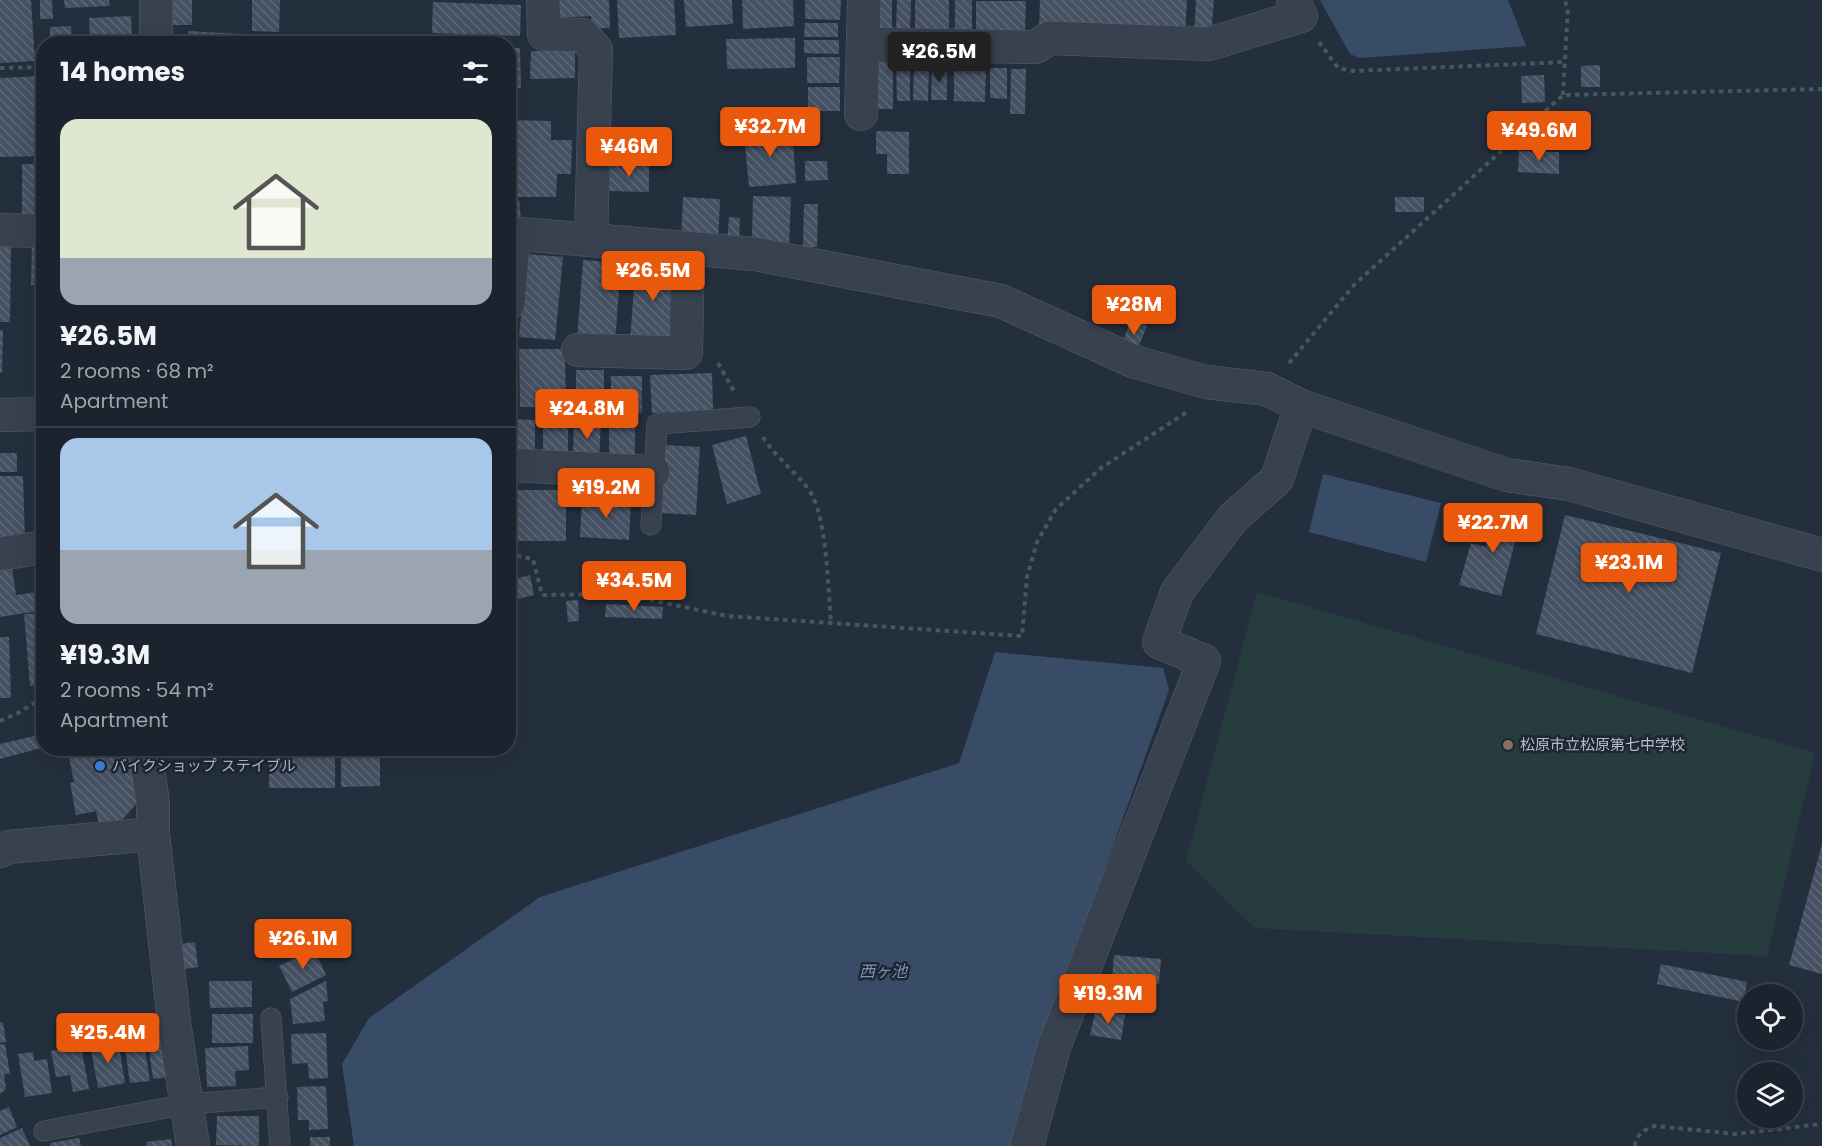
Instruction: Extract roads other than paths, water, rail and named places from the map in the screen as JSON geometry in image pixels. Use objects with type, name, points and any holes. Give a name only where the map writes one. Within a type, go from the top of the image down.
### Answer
[{"type":"street","points":[[156,0],[156,36]]},
{"type":"street","points":[[543,0],[544,34],[583,35],[596,50],[591,239]]},
{"type":"street","points":[[861,114],[864,0]]},
{"type":"street","points":[[863,44],[1036,46],[1049,38],[1209,44],[1297,8]]},
{"type":"street","points":[[0,230],[36,231]]},
{"type":"street","points":[[516,233],[755,254],[1001,301],[1135,362],[1214,383],[1267,389],[1301,406],[1507,475],[1569,484],[1822,555]]},
{"type":"street","points":[[578,350],[686,353],[688,248]]},
{"type":"street","points":[[1027,1146],[1054,1047],[1204,661],[1159,642],[1177,592],[1233,518],[1277,479],[1301,406]]},
{"type":"street","points":[[0,414],[36,414]]},
{"type":"street","points":[[516,465],[653,472]]},
{"type":"street","points":[[0,554],[36,548]]},
{"type":"street","points":[[146,756],[153,803],[153,834],[174,1022],[193,1146]]},
{"type":"street","points":[[0,850],[9,847],[153,834]]},
{"type":"lane","points":[[651,525],[657,424],[750,417]]},
{"type":"lane","points":[[271,1018],[280,1146]]},
{"type":"lane","points":[[44,1131],[187,1104],[278,1097]]},
{"type":"water","points":[[1320,0],[1508,0],[1526,46],[1360,58],[1350,54]]},
{"type":"water","points":[[1323,474],[1441,503],[1426,562],[1309,532]]},
{"type":"water","name":"西ヶ池","points":[[995,652],[1163,668],[1169,690],[1041,1047],[1012,1146],[354,1146],[342,1064],[369,1018],[540,897],[959,763]]},
{"type":"place","name":"松原市立松原第七中学校","points":[[1508,745]]},
{"type":"place","name":"バイクショップ ステイブル","points":[[100,766]]}]
